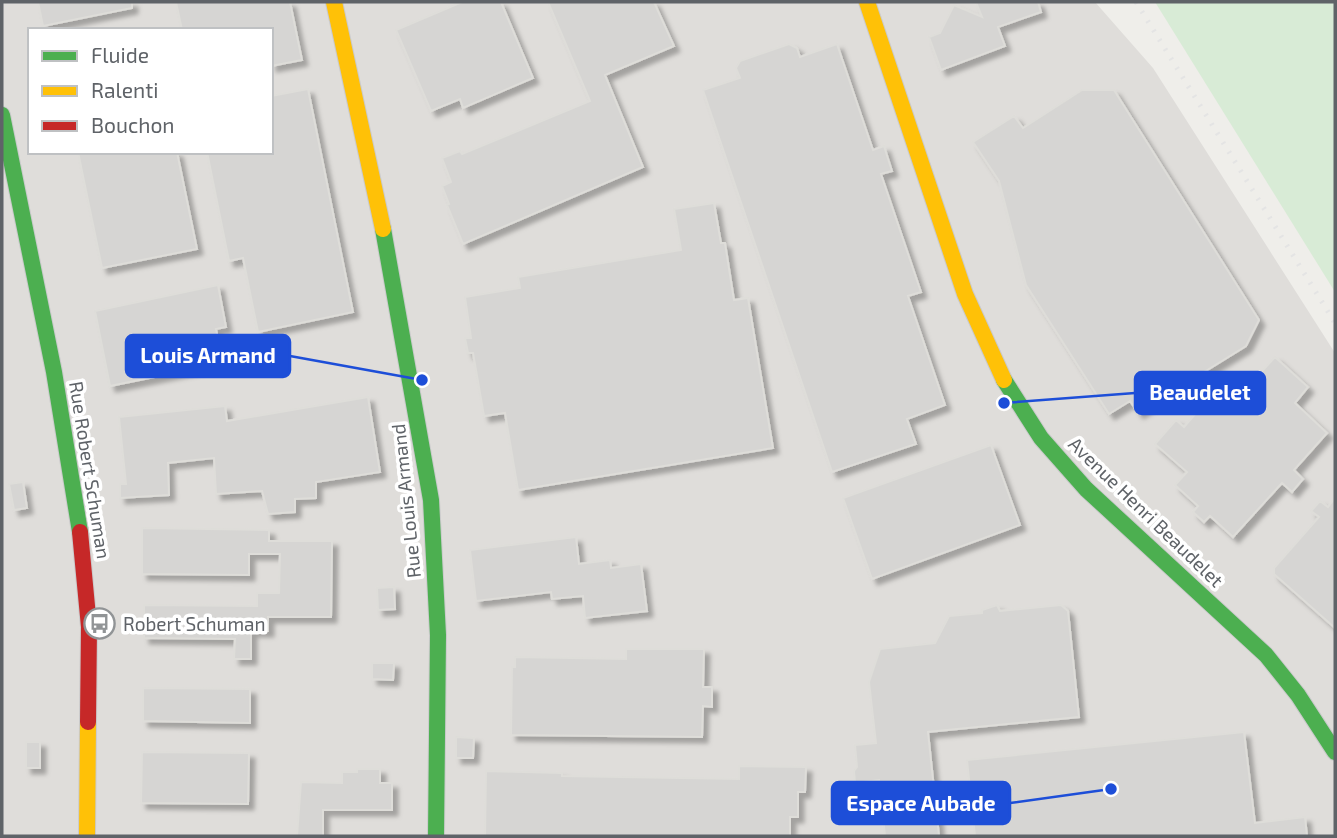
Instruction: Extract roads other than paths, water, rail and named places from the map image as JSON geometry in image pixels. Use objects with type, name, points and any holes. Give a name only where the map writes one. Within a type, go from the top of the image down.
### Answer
[{"type":"street","name":"Rue Louis Armand","points":[[334,2],[376,191],[431,500],[438,635],[436,836]]},
{"type":"street","name":"Avenue Henri Beaudelet","points":[[866,2],[965,294],[1000,374],[1021,409],[1041,438],[1086,489],[1278,667],[1335,752]]},
{"type":"street","name":"Rue Robert Schuman","points":[[2,115],[57,385],[78,508],[89,627],[87,836]]},
{"type":"railway","points":[[1136,2],[1335,323]]},
{"type":"place","name":"Louis Armand","points":[[422,380]]},
{"type":"place","name":"Beaudelet","points":[[1004,403]]},
{"type":"place","name":"Robert Schuman","points":[[100,624]]},
{"type":"place","name":"Espace Aubade","points":[[1111,789]]}]
